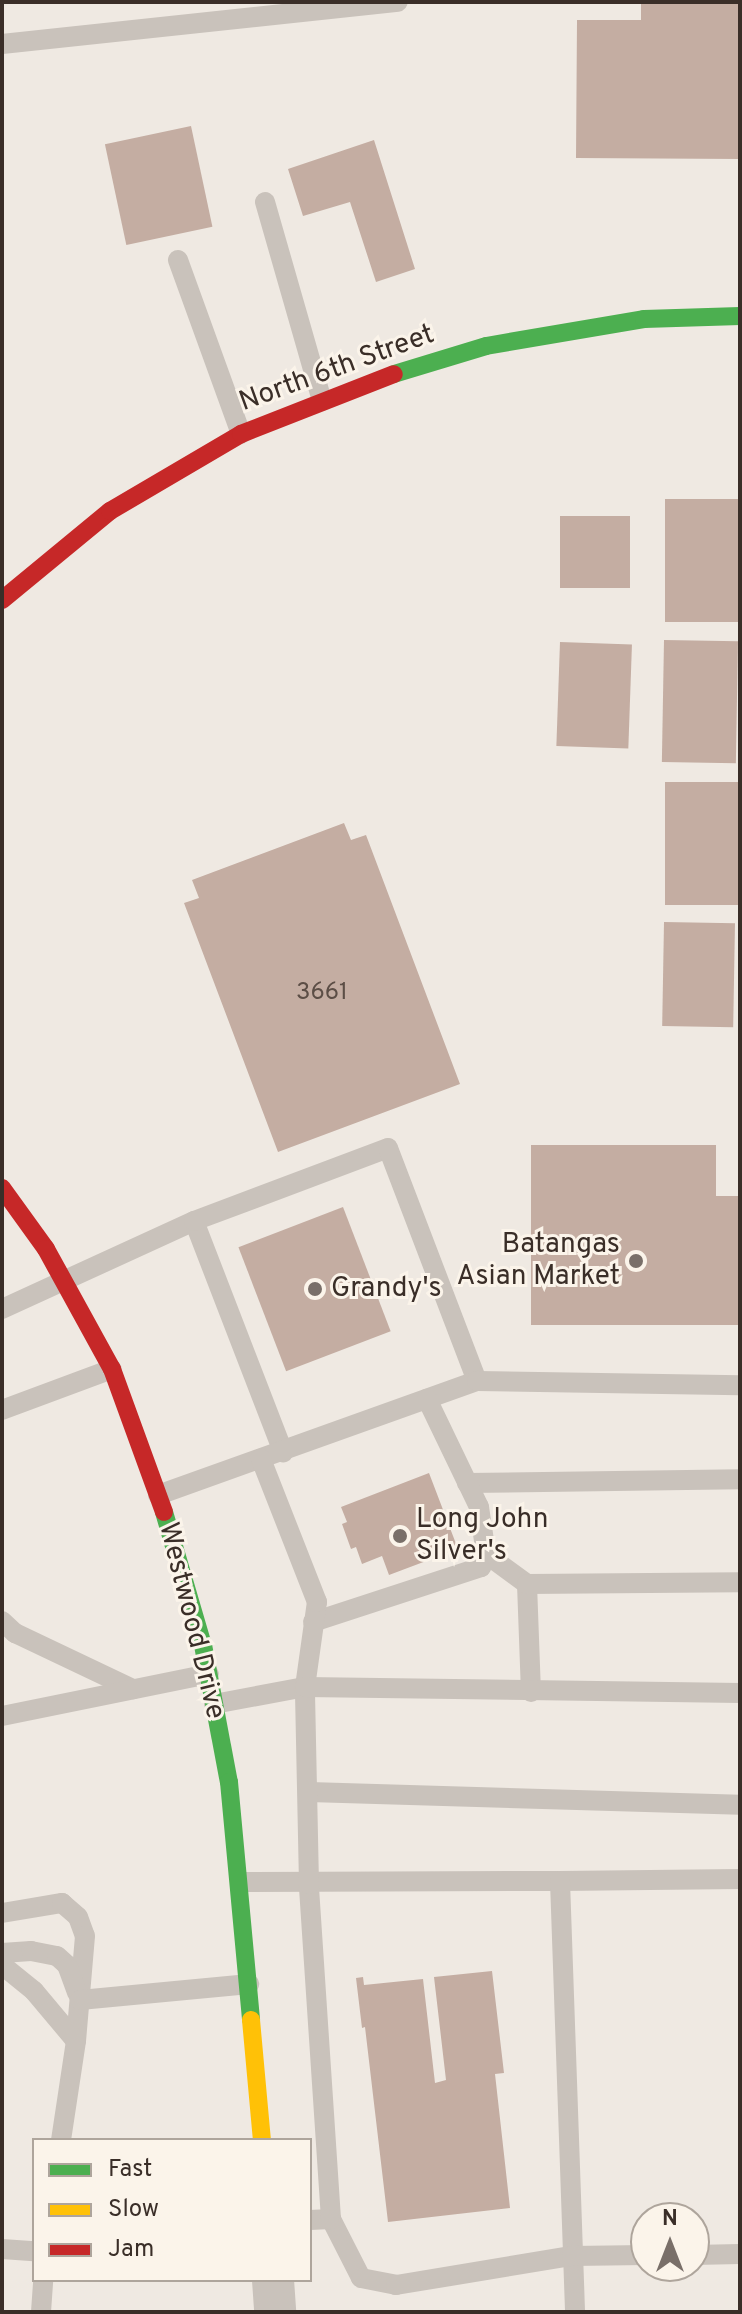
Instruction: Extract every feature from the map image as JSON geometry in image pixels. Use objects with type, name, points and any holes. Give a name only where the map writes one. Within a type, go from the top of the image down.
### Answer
[{"type":"street","name":"North 6th Street","points":[[2,600],[110,511],[241,434],[361,384],[486,346],[644,319],[740,316]]},
{"type":"street","name":"Westwood Drive","points":[[2,1188],[46,1249],[112,1369],[158,1495],[209,1674],[229,1782],[262,2138]]},
{"type":"street","points":[[273,2282],[275,2312]]},
{"type":"lane","points":[[2,44],[398,2]]},
{"type":"lane","points":[[265,202],[322,401]]},
{"type":"lane","points":[[178,260],[241,434]]},
{"type":"lane","points":[[2,1309],[194,1221],[388,1148],[477,1381]]},
{"type":"lane","points":[[194,1221],[283,1452]]},
{"type":"lane","points":[[2,1410],[112,1369]]},
{"type":"lane","points":[[158,1495],[477,1381],[740,1385]]},
{"type":"lane","points":[[313,1622],[481,1567],[486,1554],[479,1507],[427,1399]]},
{"type":"lane","points":[[261,1459],[317,1602],[305,1687],[320,2220],[361,2278],[396,2285],[572,2256],[630,2255]]},
{"type":"lane","points":[[467,1483],[740,1479]]},
{"type":"lane","points":[[486,1554],[527,1584],[740,1582]]},
{"type":"lane","points":[[527,1584],[531,1692]]},
{"type":"lane","points":[[2,1621],[15,1633],[133,1689]]},
{"type":"lane","points":[[2,1716],[209,1674]]},
{"type":"lane","points":[[214,1704],[305,1687],[740,1693]]},
{"type":"lane","points":[[309,1792],[740,1805]]},
{"type":"lane","points":[[240,1882],[309,1884],[740,1879]]},
{"type":"lane","points":[[560,1881],[572,2155],[575,2312]]},
{"type":"lane","points":[[2,1913],[62,1903],[78,1917],[85,1936],[76,2041],[61,2138]]},
{"type":"lane","points":[[2,1953],[31,1951],[57,1956],[67,1965],[80,2000]]},
{"type":"lane","points":[[2,1965],[34,1991],[76,2041]]},
{"type":"lane","points":[[80,2000],[249,1984]]},
{"type":"lane","points":[[2,2249],[32,2251]]},
{"type":"lane","points":[[710,2255],[740,2254]]},
{"type":"lane","points":[[41,2312],[43,2282]]},
{"type":"building","points":[[641,2],[740,2],[740,159],[576,158],[577,20],[641,20]]},
{"type":"building","points":[[191,126],[212,227],[126,245],[105,144]]},
{"type":"building","points":[[374,140],[415,269],[376,282],[350,202],[303,216],[288,169]]},
{"type":"building","points":[[665,499],[739,499],[739,622],[665,622]]},
{"type":"building","points":[[560,516],[630,516],[630,588],[560,588]]},
{"type":"building","points":[[664,640],[738,641],[736,763],[662,762]]},
{"type":"building","points":[[560,642],[632,645],[628,748],[556,746]]},
{"type":"building","points":[[665,782],[739,782],[739,905],[665,905]]},
{"type":"building","points":[[344,823],[351,840],[366,835],[460,1084],[278,1152],[184,903],[199,898],[192,880]]},
{"type":"building","points":[[664,922],[735,923],[733,1027],[662,1026]]},
{"type":"building","name":"Batangas Asian Market","points":[[531,1145],[716,1145],[716,1196],[740,1196],[740,1325],[531,1325]]},
{"type":"building","name":"Grandy's","points":[[343,1207],[391,1331],[286,1371],[238,1247]]},
{"type":"building","name":"Long John Silver's","points":[[429,1473],[458,1549],[389,1575],[382,1556],[362,1564],[356,1547],[351,1549],[342,1524],[347,1522],[341,1507]]},
{"type":"building","points":[[492,1971],[504,2073],[495,2074],[510,2208],[388,2222],[365,2027],[362,2028],[356,1978],[363,1977],[364,1985],[423,1979],[435,2083],[446,2080],[434,1977]]},
{"type":"traffic: fast","points":[[394,374],[486,346],[644,319],[740,316]]},
{"type":"traffic: fast","points":[[164,1512],[203,1645],[229,1782],[251,2020]]},
{"type":"traffic: slow","points":[[251,2020],[262,2138]]},
{"type":"traffic: jam","points":[[2,600],[110,511],[241,434],[394,374]]},
{"type":"traffic: jam","points":[[2,1188],[46,1249],[112,1369],[164,1512]]},
{"type":"place","name":"Batangas Asian Market","points":[[636,1261]]},
{"type":"place","name":"Grandy's","points":[[315,1289]]},
{"type":"place","name":"Long John Silver's","points":[[400,1536]]}]
